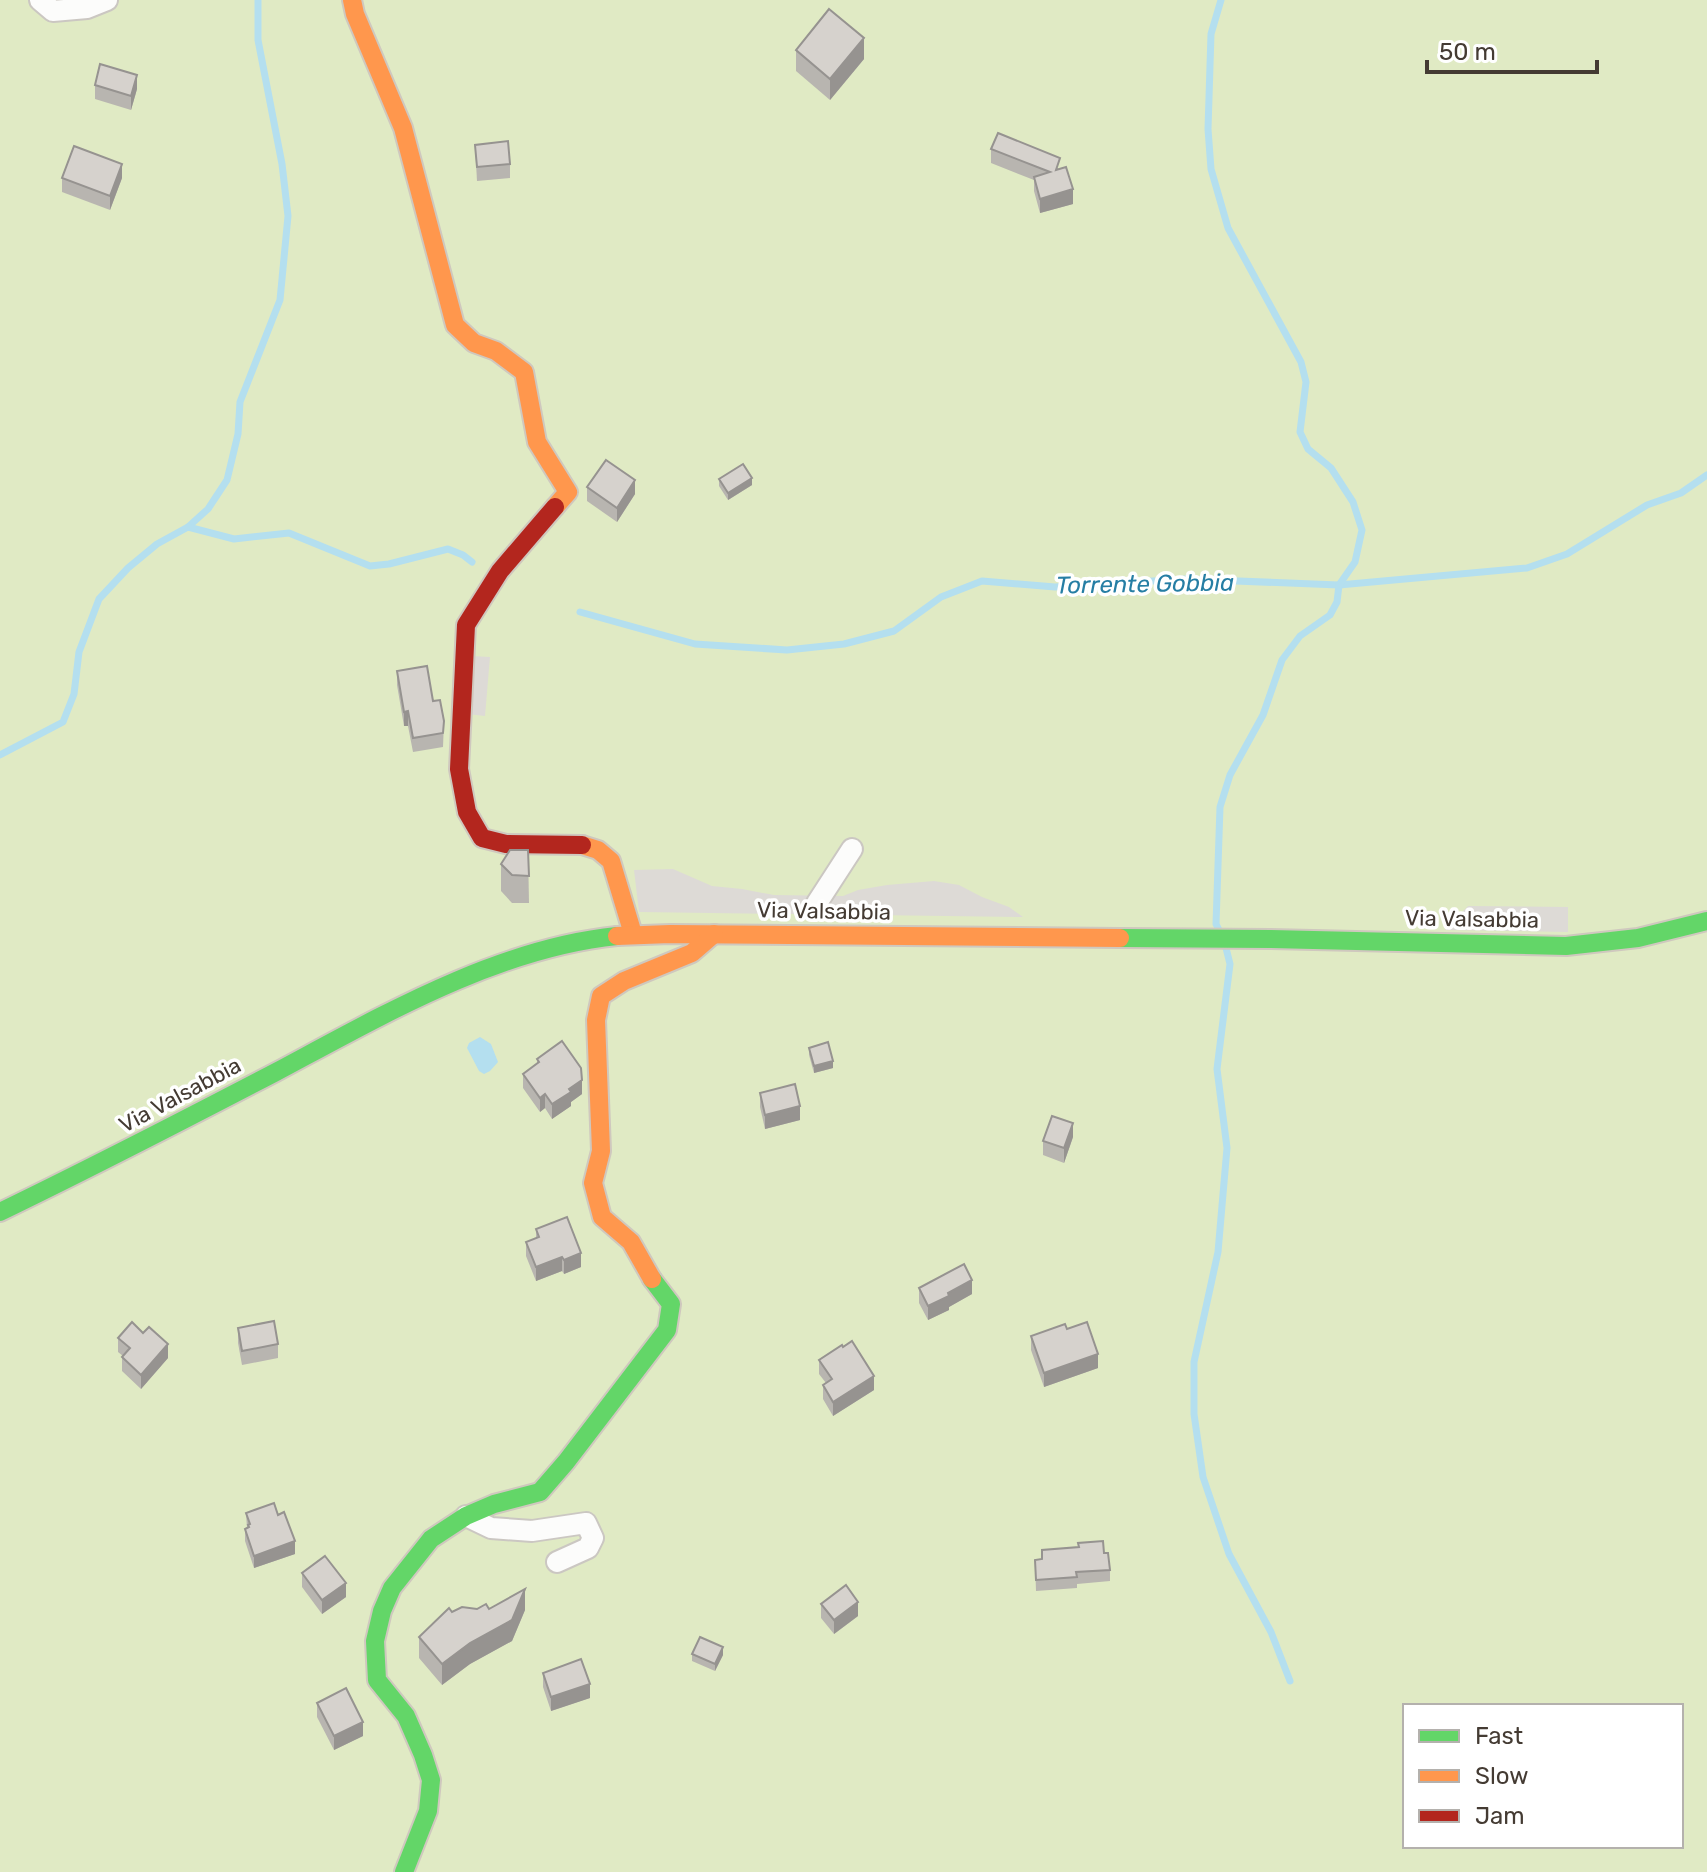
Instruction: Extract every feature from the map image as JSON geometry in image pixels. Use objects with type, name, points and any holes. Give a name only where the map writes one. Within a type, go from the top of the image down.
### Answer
[{"type":"street","points":[[40,0],[53,11],[87,8],[107,0]]},
{"type":"street","points":[[352,0],[403,128],[455,325],[474,343],[496,351],[524,372],[537,442],[568,492],[500,571],[466,625],[459,769],[467,812],[482,838],[506,844],[582,845],[602,853],[611,861],[633,934]]},
{"type":"street","points":[[817,903],[852,849]]},
{"type":"street","name":"Via Valsabbia","points":[[0,1212],[393,1010],[534,953],[601,938],[633,934],[714,934],[1253,939],[1566,946],[1656,936],[1707,921]]},
{"type":"street","points":[[404,1872],[428,1811],[431,1780],[406,1716],[377,1680],[375,1641],[382,1611],[392,1588],[431,1539],[466,1516],[494,1504],[540,1492],[667,1330],[671,1304],[631,1242],[602,1217],[593,1183],[601,1151],[596,1020],[601,996],[624,981],[692,953],[714,934]]},
{"type":"street","points":[[466,1516],[491,1528],[532,1531],[586,1523],[593,1538],[588,1548],[557,1562]]},
{"type":"green space","points":[[0,0],[1707,0],[1707,1872],[0,1872]]},
{"type":"shaded area","points":[[472,656],[490,657],[485,716],[467,714]]},
{"type":"shaded area","points":[[673,869],[712,886],[774,895],[843,896],[887,885],[934,881],[959,885],[1009,907],[1023,917],[639,912],[634,870]]},
{"type":"shaded area","points":[[1468,906],[1568,907],[1568,932],[1445,930]]},
{"type":"water","points":[[480,1037],[491,1044],[498,1062],[484,1074],[479,1071],[467,1048],[469,1043]]},
{"type":"building","points":[[829,9],[864,38],[830,79],[796,50]]},
{"type":"building","points":[[100,64],[137,75],[131,96],[95,85]]},
{"type":"building","points":[[998,133],[1060,158],[1056,170],[1066,167],[1073,189],[1040,199],[1034,177],[1050,172],[991,149]]},
{"type":"building","points":[[508,141],[510,164],[477,167],[475,145]]},
{"type":"building","points":[[74,146],[122,164],[110,196],[62,178]]},
{"type":"building","points":[[606,460],[635,480],[617,508],[587,487]]},
{"type":"building","points":[[743,464],[752,478],[728,493],[719,479]]},
{"type":"building","points":[[427,666],[433,701],[440,700],[443,733],[413,738],[408,711],[404,712],[397,671]]},
{"type":"building","points":[[510,850],[528,850],[529,876],[512,875],[501,864]]},
{"type":"building","points":[[562,1041],[581,1068],[582,1080],[569,1089],[571,1092],[552,1104],[545,1094],[540,1098],[523,1074],[539,1062],[537,1059]]},
{"type":"building","points":[[828,1042],[833,1061],[814,1066],[809,1048]]},
{"type":"building","points":[[795,1084],[800,1106],[765,1115],[760,1093]]},
{"type":"building","points":[[1052,1116],[1073,1123],[1064,1148],[1043,1141]]},
{"type":"building","points":[[567,1217],[581,1253],[536,1267],[526,1242],[539,1237],[536,1229]]},
{"type":"building","points":[[964,1264],[972,1280],[928,1306],[919,1288]]},
{"type":"building","points":[[274,1321],[278,1344],[242,1351],[238,1328]]},
{"type":"building","points":[[132,1322],[143,1333],[149,1327],[168,1344],[141,1375],[122,1357],[130,1348],[118,1338]]},
{"type":"building","points":[[1087,1322],[1098,1354],[1044,1373],[1031,1336],[1065,1324],[1067,1329]]},
{"type":"building","points":[[852,1341],[874,1376],[833,1402],[823,1385],[832,1379],[819,1360]]},
{"type":"building","points":[[274,1503],[278,1515],[284,1512],[295,1541],[254,1556],[245,1529],[250,1524],[246,1513]]},
{"type":"building","points":[[1103,1541],[1110,1570],[1076,1572],[1077,1577],[1036,1580],[1035,1560],[1042,1559],[1042,1550],[1079,1547],[1078,1543]]},
{"type":"building","points":[[325,1556],[346,1583],[322,1600],[302,1573]]},
{"type":"building","points":[[846,1585],[858,1602],[834,1620],[821,1604]]},
{"type":"building","points":[[525,1589],[512,1620],[470,1643],[442,1664],[419,1637],[449,1608],[452,1612],[462,1607],[477,1609],[486,1604],[489,1609]]},
{"type":"building","points":[[700,1637],[723,1647],[715,1664],[692,1654]]},
{"type":"building","points":[[581,1659],[590,1684],[551,1697],[543,1673]]},
{"type":"building","points":[[346,1688],[363,1722],[334,1736],[317,1703]]},
{"type":"waterway","points":[[188,527],[208,509],[227,480],[238,434],[240,402],[280,300],[288,216],[282,164],[258,40],[258,0]]},
{"type":"waterway","points":[[1220,932],[1216,924],[1220,807],[1230,775],[1263,715],[1282,660],[1300,636],[1330,615],[1337,602],[1339,585],[1355,562],[1362,530],[1353,502],[1331,468],[1308,449],[1300,432],[1306,382],[1301,362],[1228,228],[1211,169],[1208,129],[1211,34],[1221,0]]},
{"type":"waterway","name":"Torrente Gobbia","points":[[580,612],[695,644],[787,650],[844,644],[894,631],[941,597],[982,581],[1055,587],[1186,579],[1339,585],[1527,568],[1567,554],[1647,505],[1681,493],[1707,475]]},
{"type":"waterway","points":[[0,755],[63,722],[74,694],[79,652],[99,599],[128,568],[157,544],[188,527],[234,539],[289,533],[370,566],[448,549],[472,562]]},
{"type":"waterway","points":[[1225,944],[1230,964],[1217,1069],[1227,1148],[1218,1252],[1194,1362],[1194,1414],[1203,1477],[1229,1554],[1271,1632],[1290,1681]]},
{"type":"traffic: fast","points":[[1120,938],[1566,946],[1638,938],[1707,921]]},
{"type":"traffic: fast","points":[[0,1212],[441,988],[528,954],[617,936]]},
{"type":"traffic: fast","points":[[404,1872],[428,1811],[431,1780],[406,1716],[377,1680],[375,1641],[382,1611],[392,1588],[431,1539],[466,1516],[494,1504],[540,1492],[566,1462],[667,1330],[671,1304],[652,1279]]},
{"type":"traffic: slow","points":[[352,0],[403,128],[455,325],[474,343],[496,351],[524,372],[537,442],[568,492],[555,507]]},
{"type":"traffic: slow","points":[[582,845],[598,850],[611,861],[633,934]]},
{"type":"traffic: slow","points":[[652,1279],[631,1242],[602,1217],[593,1183],[601,1151],[596,1020],[601,996],[624,981],[692,953],[714,934]]},
{"type":"traffic: slow","points":[[617,936],[1120,938]]},
{"type":"traffic: jam","points":[[555,507],[500,571],[466,625],[459,769],[467,812],[482,838],[506,844],[582,845]]}]
